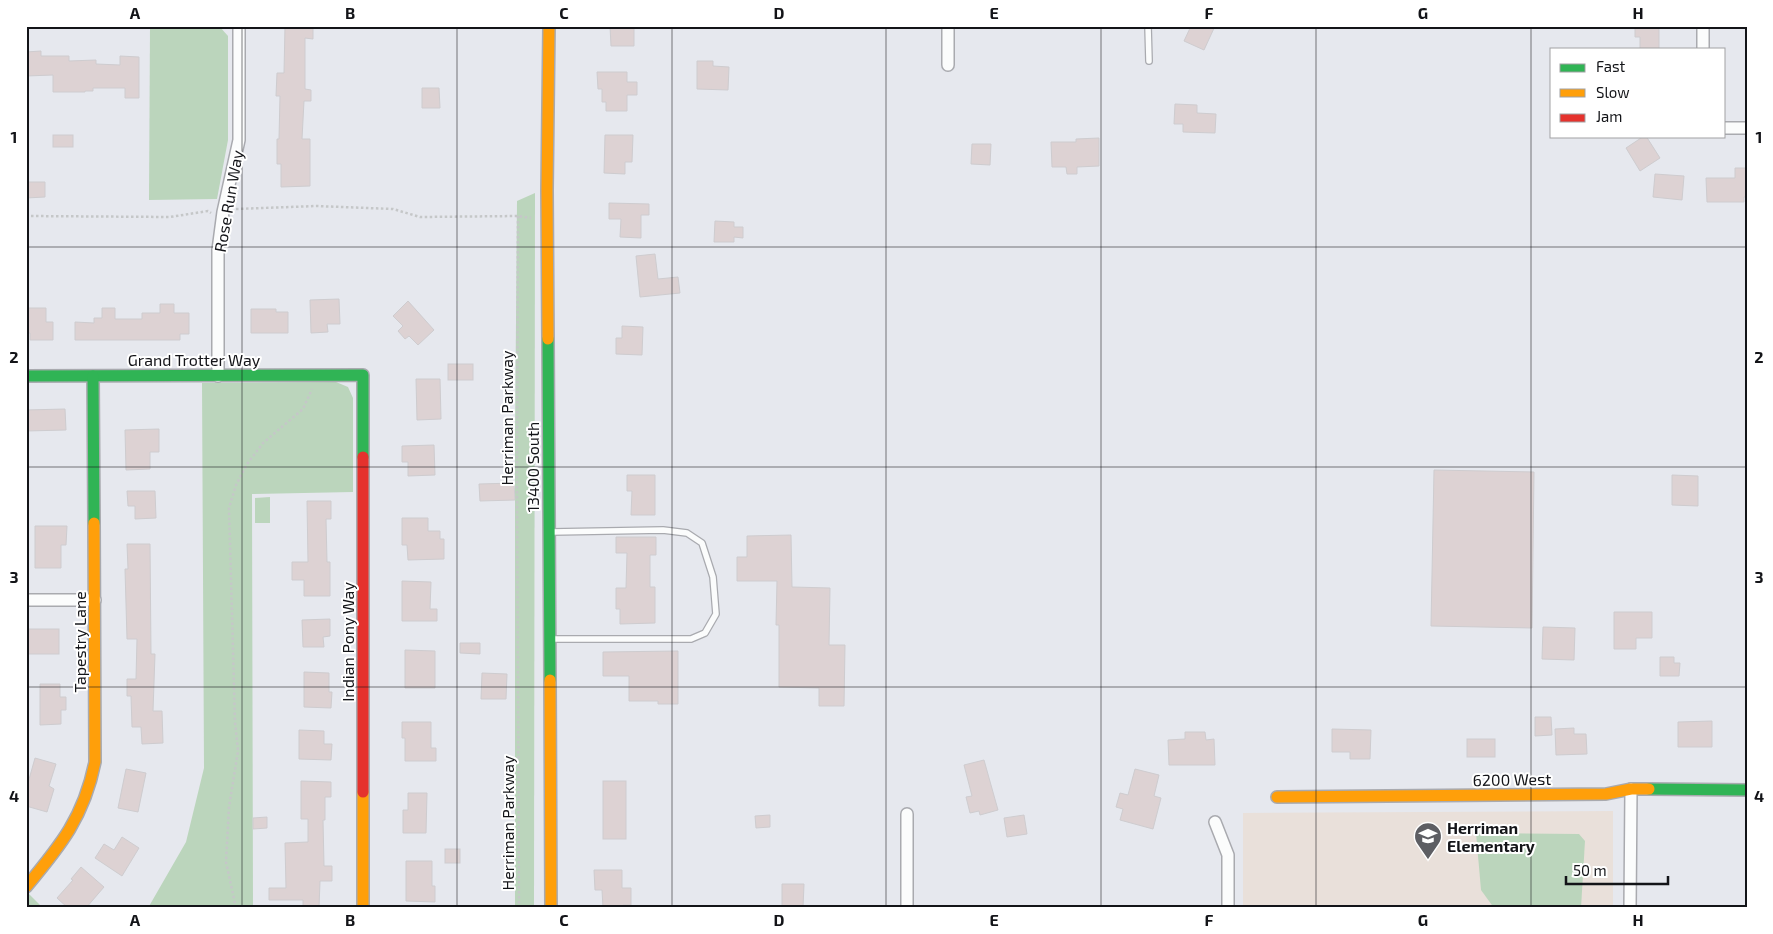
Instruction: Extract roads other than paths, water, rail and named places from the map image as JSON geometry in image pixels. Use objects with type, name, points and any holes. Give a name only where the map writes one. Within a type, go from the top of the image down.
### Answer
[{"type":"street","name":"Rose Run Way","points":[[218,376],[218,250],[223,212],[239,140],[239,26]]},
{"type":"street","name":"13400 South","points":[[549,26],[547,190],[551,908]]},
{"type":"street","points":[[948,26],[948,64]]},
{"type":"street","points":[[1703,26],[1703,48]]},
{"type":"street","points":[[1726,128],[1747,128]]},
{"type":"street","name":"Grand Trotter Way","points":[[26,376],[363,375]]},
{"type":"street","name":"Indian Pony Way","points":[[363,375],[363,908]]},
{"type":"street","name":"Tapestry Lane","points":[[26,887],[73,829],[81,813],[92,780],[96,745],[94,376]]},
{"type":"street","points":[[26,600],[95,600]]},
{"type":"street","points":[[1630,908],[1631,789]]},
{"type":"street","name":"6200 West","points":[[1277,797],[1606,794],[1631,789],[1747,790]]},
{"type":"street","points":[[907,814],[907,908]]},
{"type":"street","points":[[1214,822],[1228,855],[1228,908]]},
{"type":"lane","points":[[1148,26],[1149,61]]},
{"type":"lane","points":[[548,532],[663,530],[687,533],[702,543],[713,577],[716,614],[705,633],[691,639],[549,639]]},
{"type":"place","name":"Herriman Elementary","points":[[1428,860]]}]
